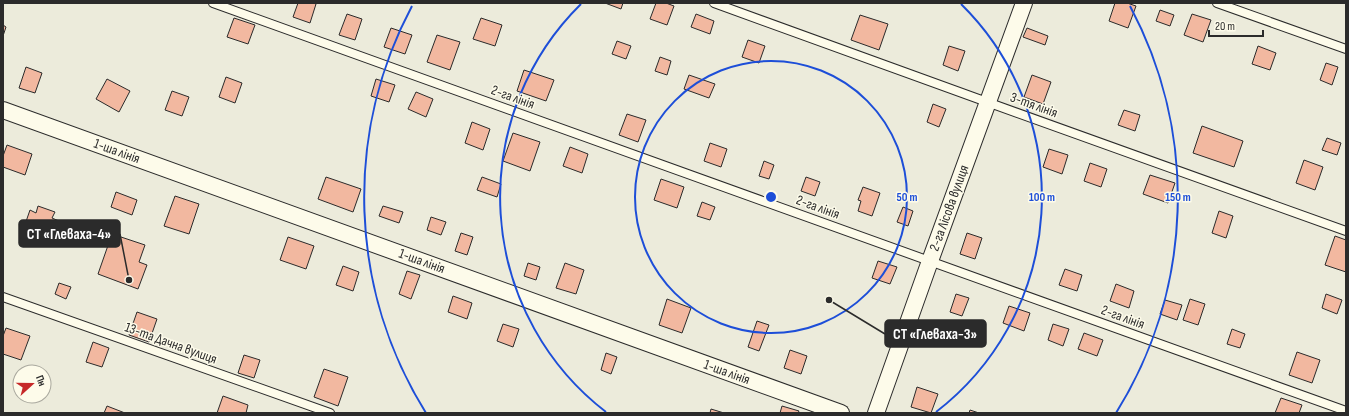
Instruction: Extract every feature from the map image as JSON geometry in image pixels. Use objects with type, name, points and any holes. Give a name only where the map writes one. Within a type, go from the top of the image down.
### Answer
[{"type":"street","name":"2-га Лісова вулиця","points":[[876,413],[1024,3]]},
{"type":"street","name":"1-ша лінія","points":[[3,110],[841,413]]},
{"type":"lane","name":"2-га лінія","points":[[213,3],[1346,411]]},
{"type":"lane","name":"3-тя лінія","points":[[714,3],[1346,231]]},
{"type":"lane","points":[[1216,3],[1346,49]]},
{"type":"lane","name":"13-та Дачна вулиця","points":[[3,297],[330,413]]},
{"type":"shaded area","points":[[3,3],[1346,3],[1346,413],[3,413]]},
{"type":"building","points":[[298,3],[316,4],[310,23],[293,17]]},
{"type":"building","points":[[605,3],[623,3],[621,9]]},
{"type":"building","points":[[656,3],[666,3],[674,6],[667,25],[650,19]]},
{"type":"building","points":[[1115,3],[1127,3],[1136,6],[1128,28],[1109,21]]},
{"type":"building","points":[[1160,10],[1174,15],[1170,26],[1156,21]]},
{"type":"building","points":[[347,14],[362,19],[355,40],[339,35]]},
{"type":"building","points":[[696,14],[714,21],[710,34],[691,27]]},
{"type":"building","points":[[1192,14],[1211,20],[1203,42],[1184,35]]},
{"type":"building","points":[[860,15],[888,24],[879,50],[851,40]]},
{"type":"building","points":[[234,18],[255,25],[248,44],[227,37]]},
{"type":"building","points":[[481,18],[502,25],[495,46],[473,39]]},
{"type":"building","points":[[3,25],[6,27],[3,36]]},
{"type":"building","points":[[391,28],[412,35],[405,54],[384,47]]},
{"type":"building","points":[[1027,28],[1048,36],[1045,45],[1023,37]]},
{"type":"building","points":[[437,35],[460,42],[450,70],[427,62]]},
{"type":"building","points":[[748,40],[765,46],[759,63],[742,57]]},
{"type":"building","points":[[617,41],[631,46],[626,59],[612,54]]},
{"type":"building","points":[[949,46],[965,51],[958,71],[943,65]]},
{"type":"building","points":[[1258,46],[1276,53],[1270,70],[1252,64]]},
{"type":"building","points":[[660,57],[671,61],[667,75],[655,71]]},
{"type":"building","points":[[1326,63],[1338,67],[1332,85],[1320,80]]},
{"type":"building","points":[[26,67],[42,73],[35,93],[19,88]]},
{"type":"building","points":[[524,70],[554,80],[546,101],[517,91]]},
{"type":"building","points":[[689,75],[715,84],[709,98],[684,89]]},
{"type":"building","points":[[1032,75],[1051,82],[1043,104],[1024,97]]},
{"type":"building","points":[[226,77],[242,83],[235,103],[219,97]]},
{"type":"building","points":[[107,79],[130,91],[119,112],[96,99]]},
{"type":"building","points":[[376,79],[395,85],[389,102],[371,96]]},
{"type":"building","points":[[172,91],[189,97],[182,116],[165,110]]},
{"type":"building","points":[[416,92],[433,99],[426,117],[408,109]]},
{"type":"building","points":[[933,104],[946,109],[939,127],[927,122]]},
{"type":"building","points":[[1124,110],[1140,115],[1135,131],[1118,125]]},
{"type":"building","points":[[627,114],[646,120],[638,142],[619,135]]},
{"type":"building","points":[[472,122],[490,129],[483,150],[465,143]]},
{"type":"building","points":[[1202,126],[1243,141],[1234,167],[1193,153]]},
{"type":"building","points":[[513,133],[540,142],[530,171],[503,161]]},
{"type":"building","points":[[1327,138],[1341,143],[1337,155],[1322,150]]},
{"type":"building","points":[[710,143],[727,149],[721,167],[704,161]]},
{"type":"building","points":[[7,145],[32,154],[25,175],[3,167],[3,156]]},
{"type":"building","points":[[570,147],[588,154],[582,173],[563,166]]},
{"type":"building","points":[[1049,149],[1068,155],[1062,174],[1043,167]]},
{"type":"building","points":[[1304,160],[1323,167],[1315,190],[1296,183]]},
{"type":"building","points":[[764,161],[774,165],[769,179],[759,176]]},
{"type":"building","points":[[1090,163],[1107,169],[1101,187],[1084,181]]},
{"type":"building","points":[[1150,175],[1175,183],[1168,203],[1143,194]]},
{"type":"building","points":[[326,177],[361,189],[353,212],[318,199]]},
{"type":"building","points":[[482,177],[501,184],[497,197],[477,190]]},
{"type":"building","points":[[806,177],[820,182],[815,196],[801,191]]},
{"type":"building","points":[[661,179],[684,187],[677,208],[654,200]]},
{"type":"building","points":[[863,187],[880,193],[872,216],[858,211],[861,201],[858,200]]},
{"type":"building","points":[[116,192],[137,200],[132,215],[111,207]]},
{"type":"building","points":[[175,196],[199,204],[189,234],[164,226]]},
{"type":"building","points":[[702,202],[715,207],[710,220],[697,216]]},
{"type":"building","points":[[38,206],[55,212],[52,218],[59,221],[51,244],[22,233],[30,210],[36,213]]},
{"type":"building","points":[[383,206],[403,212],[399,223],[379,216]]},
{"type":"building","points":[[903,207],[913,211],[908,226],[897,222]]},
{"type":"building","points":[[1219,211],[1233,216],[1226,238],[1212,233]]},
{"type":"building","points":[[431,217],[446,222],[441,235],[427,230]]},
{"type":"building","points":[[461,233],[473,237],[467,255],[455,251]]},
{"type":"building","points":[[967,233],[982,238],[975,259],[960,254]]},
{"type":"building","points":[[112,234],[145,245],[139,262],[147,265],[138,289],[98,274]]},
{"type":"building","points":[[1335,236],[1346,240],[1346,272],[1325,265]]},
{"type":"building","points":[[288,237],[314,246],[306,269],[280,260]]},
{"type":"building","points":[[878,261],[897,267],[890,284],[872,278]]},
{"type":"building","points":[[528,263],[540,267],[536,280],[524,276]]},
{"type":"building","points":[[565,263],[584,270],[576,294],[556,288]]},
{"type":"building","points":[[343,266],[359,272],[353,291],[336,285]]},
{"type":"building","points":[[1065,269],[1082,275],[1077,291],[1059,285]]},
{"type":"building","points":[[407,271],[420,275],[411,299],[399,294]]},
{"type":"building","points":[[59,283],[71,287],[66,299],[55,294]]},
{"type":"building","points":[[1116,284],[1134,291],[1129,308],[1110,301]]},
{"type":"building","points":[[956,294],[969,298],[962,316],[950,312]]},
{"type":"building","points":[[1326,294],[1342,300],[1337,314],[1322,308]]},
{"type":"building","points":[[453,296],[472,303],[467,319],[448,312]]},
{"type":"building","points":[[667,299],[691,308],[682,333],[659,325]]},
{"type":"building","points":[[1190,299],[1205,304],[1198,325],[1183,320]]},
{"type":"building","points":[[1165,300],[1182,305],[1177,320],[1160,314]]},
{"type":"building","points":[[1009,306],[1030,313],[1024,331],[1003,323]]},
{"type":"building","points":[[137,312],[157,319],[149,342],[129,335]]},
{"type":"building","points":[[757,321],[769,325],[759,351],[748,347]]},
{"type":"building","points":[[503,324],[519,329],[513,347],[497,341]]},
{"type":"building","points":[[1053,324],[1069,329],[1063,346],[1048,340]]},
{"type":"building","points":[[6,328],[30,336],[21,360],[3,354],[3,336]]},
{"type":"building","points":[[1232,329],[1245,334],[1240,348],[1227,344]]},
{"type":"building","points":[[1084,333],[1103,340],[1097,356],[1078,349]]},
{"type":"building","points":[[93,342],[109,348],[102,367],[86,362]]},
{"type":"building","points":[[790,350],[807,356],[801,374],[784,368]]},
{"type":"building","points":[[1297,352],[1320,360],[1312,383],[1289,375]]},
{"type":"building","points":[[606,353],[617,357],[611,374],[601,370]]},
{"type":"building","points":[[244,355],[260,360],[254,378],[238,373]]},
{"type":"building","points":[[324,369],[348,377],[338,406],[314,397]]},
{"type":"building","points":[[917,387],[938,394],[931,413],[911,407]]},
{"type":"building","points":[[223,396],[248,405],[246,413],[217,413]]},
{"type":"building","points":[[1281,398],[1302,405],[1299,413],[1275,413]]},
{"type":"building","points":[[107,406],[125,413],[104,413]]},
{"type":"building","points":[[782,406],[799,411],[798,413],[780,413]]},
{"type":"building","points":[[711,409],[724,413],[710,413]]},
{"type":"building","points":[[970,410],[979,413],[969,413]]},
{"type":"place","name":"СТ «Глеваха-4»","points":[[129,280]]},
{"type":"place","name":"СТ «Глеваха-3»","points":[[829,300]]}]
